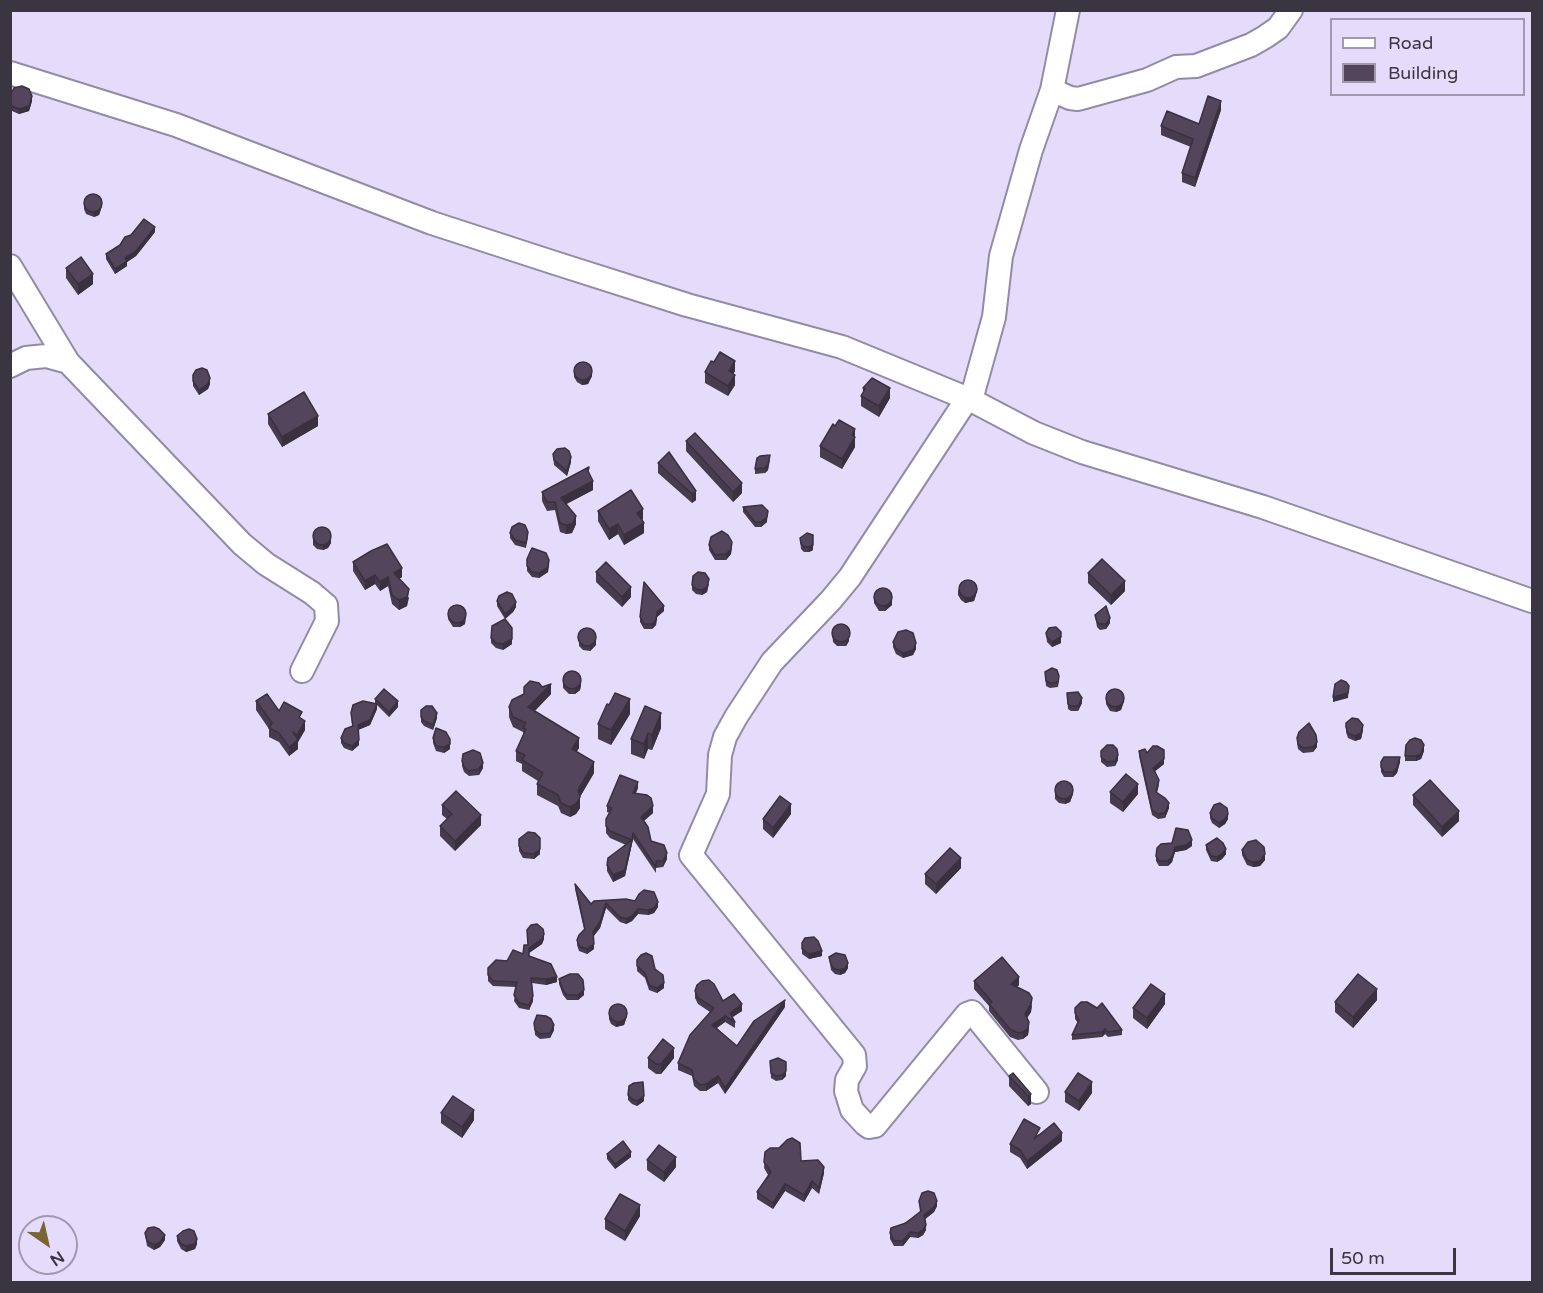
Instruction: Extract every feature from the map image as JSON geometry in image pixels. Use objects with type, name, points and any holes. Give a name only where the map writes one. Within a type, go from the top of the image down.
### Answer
[{"type":"street","points":[[1037,1092],[972,1012],[967,1014],[875,1126],[869,1127],[864,1124],[852,1110],[846,1091],[847,1080],[855,1066],[854,1055],[691,855],[718,794],[720,754],[725,737],[736,717],[772,662],[850,577],[969,399],[994,316],[1001,256],[1031,150],[1052,90],[1068,10]]},
{"type":"street","points":[[1052,90],[1078,99],[1147,80],[1176,66],[1196,66],[1251,45],[1265,37],[1278,28],[1291,10]]},
{"type":"street","points":[[10,73],[176,126],[432,223],[687,304],[842,348],[969,399],[1024,428],[1082,452],[1263,507],[1533,601]]},
{"type":"street","points":[[10,266],[68,362],[242,544],[266,564],[312,593],[326,605],[327,621],[302,671]]},
{"type":"street","points":[[10,366],[26,358],[46,356],[68,362]]},
{"type":"building","points":[[22,86],[29,89],[32,96],[29,106],[19,109],[12,106],[10,96],[14,88]]},
{"type":"building","points":[[1208,96],[1221,101],[1195,178],[1182,173],[1193,139],[1161,126],[1167,111],[1199,124]]},
{"type":"building","points":[[93,194],[99,197],[102,203],[99,209],[93,212],[87,209],[84,203],[87,197]]},
{"type":"building","points":[[144,219],[155,227],[136,251],[125,258],[127,261],[115,269],[106,254],[120,245],[125,237],[131,235]]},
{"type":"building","points":[[81,257],[93,274],[78,284],[66,268]]},
{"type":"building","points":[[720,352],[735,361],[729,371],[735,375],[728,386],[705,372]]},
{"type":"building","points":[[583,362],[589,365],[592,371],[589,377],[583,380],[577,377],[574,371],[577,365]]},
{"type":"building","points":[[202,368],[207,370],[210,378],[208,384],[199,390],[193,381],[193,375],[196,370]]},
{"type":"building","points":[[872,378],[890,388],[879,406],[861,396],[865,389],[863,388]]},
{"type":"building","points":[[304,392],[318,416],[282,437],[268,414]]},
{"type":"building","points":[[839,420],[855,429],[852,435],[855,437],[842,459],[820,446],[833,424],[835,426]]},
{"type":"building","points":[[695,433],[742,483],[733,492],[686,441]]},
{"type":"building","points":[[565,448],[571,457],[567,471],[554,460],[553,454],[557,449]]},
{"type":"building","points":[[669,452],[696,491],[692,494],[658,463]]},
{"type":"building","points":[[770,455],[765,468],[755,469],[757,458]]},
{"type":"building","points":[[589,467],[588,471],[593,481],[561,498],[576,516],[572,524],[560,523],[555,502],[547,502],[542,492]]},
{"type":"building","points":[[631,490],[643,509],[637,513],[644,523],[624,535],[618,524],[609,529],[598,511]]},
{"type":"building","points":[[762,505],[768,511],[767,517],[761,522],[755,522],[743,507]]},
{"type":"building","points":[[519,523],[525,525],[528,532],[526,543],[515,540],[510,533],[512,527]]},
{"type":"building","points":[[322,527],[328,530],[331,536],[328,542],[322,545],[316,542],[313,536],[316,530]]},
{"type":"building","points":[[722,531],[732,542],[731,549],[726,554],[715,555],[709,545],[711,537]]},
{"type":"building","points":[[807,533],[813,535],[813,545],[804,547],[800,538]]},
{"type":"building","points":[[387,544],[402,568],[394,573],[409,589],[407,597],[399,600],[392,595],[388,577],[380,582],[375,575],[365,581],[353,562]]},
{"type":"building","points":[[532,548],[546,553],[549,560],[548,567],[539,573],[532,572],[527,566],[527,559]]},
{"type":"building","points":[[1102,559],[1125,581],[1111,595],[1088,573]]},
{"type":"building","points":[[606,562],[631,587],[622,597],[596,572]]},
{"type":"building","points":[[698,572],[705,573],[709,579],[707,587],[702,590],[692,585],[693,576]]},
{"type":"building","points":[[968,580],[974,583],[977,589],[974,595],[968,598],[962,595],[959,589],[962,583]]},
{"type":"building","points":[[644,582],[664,606],[657,612],[656,620],[652,624],[644,624],[640,617]]},
{"type":"building","points":[[883,588],[889,591],[892,597],[889,603],[883,606],[877,603],[874,597],[877,591]]},
{"type":"building","points":[[507,592],[512,594],[516,602],[505,614],[497,601],[499,596]]},
{"type":"building","points":[[457,605],[463,608],[466,614],[463,620],[457,623],[451,620],[448,614],[451,608]]},
{"type":"building","points":[[1106,606],[1110,618],[1106,624],[1100,624],[1095,615]]},
{"type":"building","points":[[505,619],[512,628],[512,639],[503,644],[496,643],[491,638],[492,626]]},
{"type":"building","points":[[841,624],[847,627],[850,633],[847,639],[841,642],[835,639],[832,633],[835,627]]},
{"type":"building","points":[[1056,627],[1061,632],[1061,637],[1052,642],[1046,633],[1049,628]]},
{"type":"building","points":[[587,628],[593,631],[596,637],[593,643],[587,646],[581,643],[578,637],[581,631]]},
{"type":"building","points":[[906,630],[913,633],[916,643],[913,650],[903,653],[896,649],[893,642],[898,632]]},
{"type":"building","points":[[1052,668],[1057,670],[1058,682],[1046,681],[1045,672]]},
{"type":"building","points":[[572,671],[578,674],[581,680],[578,686],[572,689],[566,686],[563,680],[566,674]]},
{"type":"building","points":[[1341,680],[1349,686],[1348,693],[1333,697],[1335,684]]},
{"type":"building","points":[[530,681],[539,683],[542,687],[551,684],[528,707],[579,738],[572,749],[594,762],[578,790],[580,797],[576,804],[570,807],[561,803],[558,795],[537,784],[543,773],[522,760],[525,755],[516,751],[526,729],[523,728],[526,723],[513,717],[509,707],[512,700],[524,694],[524,687]]},
{"type":"building","points":[[384,689],[398,701],[389,712],[375,699]]},
{"type":"building","points":[[1115,689],[1121,692],[1124,698],[1121,704],[1115,707],[1109,704],[1106,698],[1109,692]]},
{"type":"building","points":[[1078,692],[1082,698],[1078,706],[1071,706],[1068,704],[1067,693]]},
{"type":"building","points":[[615,693],[630,699],[611,730],[598,724]]},
{"type":"building","points":[[267,694],[279,711],[284,702],[302,712],[299,717],[305,721],[297,735],[293,732],[298,740],[289,747],[279,733],[269,728],[272,723],[256,701]]},
{"type":"building","points":[[363,701],[377,704],[370,720],[358,725],[359,740],[352,746],[344,743],[341,738],[345,729],[353,726],[351,713],[353,705]]},
{"type":"building","points":[[426,706],[432,706],[437,713],[433,725],[421,717],[421,710]]},
{"type":"building","points":[[645,706],[661,713],[652,735],[648,733],[644,744],[631,739]]},
{"type":"building","points":[[1352,718],[1358,719],[1363,725],[1361,733],[1355,736],[1348,733],[1346,727],[1346,723]]},
{"type":"building","points":[[1309,723],[1317,742],[1313,747],[1303,748],[1298,744],[1297,738],[1299,732]]},
{"type":"building","points":[[436,728],[446,732],[450,744],[444,747],[436,746],[433,738]]},
{"type":"building","points":[[1415,738],[1421,740],[1424,745],[1421,754],[1405,756],[1406,745]]},
{"type":"building","points":[[1107,745],[1113,745],[1117,749],[1118,755],[1115,761],[1107,762],[1101,757],[1101,751]]},
{"type":"building","points":[[1153,746],[1164,750],[1164,759],[1153,768],[1159,780],[1156,792],[1169,803],[1165,813],[1158,814],[1152,810],[1139,751],[1145,749],[1147,753]]},
{"type":"building","points":[[473,750],[480,753],[483,763],[479,769],[469,771],[464,767],[463,754]]},
{"type":"building","points":[[1384,757],[1400,757],[1397,768],[1393,772],[1384,772],[1381,767]]},
{"type":"building","points":[[1126,774],[1138,784],[1123,802],[1110,792]]},
{"type":"building","points":[[620,775],[638,782],[633,793],[647,795],[651,798],[653,806],[641,817],[648,827],[651,841],[664,845],[667,853],[663,861],[656,861],[656,867],[633,833],[632,840],[610,831],[606,826],[606,819],[612,808],[607,806]]},
{"type":"building","points":[[1430,780],[1459,811],[1442,827],[1413,795]]},
{"type":"building","points":[[1064,781],[1070,784],[1073,790],[1070,796],[1064,799],[1058,796],[1055,790],[1058,784]]},
{"type":"building","points":[[456,791],[481,815],[455,841],[440,826],[452,814],[442,805]]},
{"type":"building","points":[[780,796],[791,804],[773,828],[763,819]]},
{"type":"building","points":[[1220,803],[1227,808],[1228,814],[1219,823],[1212,818],[1210,813],[1214,805]]},
{"type":"building","points":[[1176,828],[1188,830],[1192,840],[1186,845],[1175,847],[1168,861],[1159,861],[1156,856],[1157,848],[1161,844],[1172,843]]},
{"type":"building","points":[[528,832],[535,833],[540,838],[540,849],[534,854],[523,853],[519,846],[519,839]]},
{"type":"building","points":[[1217,838],[1226,849],[1217,857],[1211,856],[1206,845]]},
{"type":"building","points":[[632,840],[625,870],[613,875],[607,865],[608,858]]},
{"type":"building","points":[[1256,840],[1264,847],[1265,854],[1260,861],[1253,862],[1247,860],[1242,850],[1248,842]]},
{"type":"building","points":[[950,848],[961,858],[936,884],[925,874]]},
{"type":"building","points":[[575,884],[591,904],[594,901],[626,899],[635,901],[644,890],[654,892],[658,902],[654,908],[638,909],[626,919],[620,917],[606,903],[600,922],[593,932],[594,944],[587,949],[579,946],[577,940],[585,929]]},
{"type":"building","points":[[537,924],[543,929],[544,934],[542,939],[529,948],[529,956],[551,964],[557,977],[531,978],[533,996],[529,1005],[519,1003],[514,995],[517,982],[493,981],[488,975],[488,968],[496,960],[507,961],[513,950],[523,954],[524,945],[528,945],[527,930],[531,925]]},
{"type":"building","points":[[814,937],[822,951],[809,954],[802,949],[802,943],[805,938]]},
{"type":"building","points":[[646,953],[652,956],[655,969],[663,975],[664,983],[657,988],[649,985],[645,973],[637,966],[637,960]]},
{"type":"building","points":[[836,953],[845,955],[848,963],[845,968],[835,969],[831,965],[829,957]]},
{"type":"building","points":[[1002,957],[1019,977],[1011,984],[1029,993],[1032,998],[1025,1014],[1029,1022],[1028,1028],[1023,1032],[1018,1033],[1010,1029],[974,981]]},
{"type":"building","points":[[570,974],[578,974],[583,980],[584,990],[578,995],[567,995],[563,990],[559,979]]},
{"type":"building","points":[[1358,974],[1377,989],[1353,1017],[1335,1002]]},
{"type":"building","points":[[709,980],[714,984],[723,1001],[734,994],[742,1004],[730,1013],[735,1022],[725,1016],[712,1025],[737,1046],[754,1021],[785,1000],[725,1088],[718,1076],[700,1085],[694,1079],[692,1070],[678,1063],[690,1035],[714,1008],[698,998],[695,991],[697,985],[702,981]]},
{"type":"building","points":[[1151,984],[1165,994],[1147,1018],[1133,1008]]},
{"type":"building","points":[[1081,1002],[1087,1002],[1097,1008],[1102,1003],[1122,1030],[1108,1032],[1105,1029],[1102,1032],[1072,1035],[1079,1020],[1075,1008]]},
{"type":"building","points":[[618,1004],[624,1007],[627,1013],[624,1019],[618,1022],[612,1019],[609,1013],[612,1007]]},
{"type":"building","points":[[537,1015],[551,1019],[554,1025],[550,1033],[540,1034],[535,1030],[534,1023]]},
{"type":"building","points":[[663,1039],[674,1048],[661,1064],[656,1064],[648,1058]]},
{"type":"building","points":[[778,1058],[786,1062],[786,1071],[776,1076],[771,1073],[770,1061]]},
{"type":"building","points":[[1013,1073],[1031,1094],[1028,1096],[1009,1076]]},
{"type":"building","points":[[1078,1073],[1092,1082],[1079,1101],[1065,1092]]},
{"type":"building","points":[[643,1082],[644,1096],[637,1101],[632,1099],[628,1095],[629,1086]]},
{"type":"building","points":[[453,1096],[474,1110],[462,1127],[441,1113]]},
{"type":"building","points":[[1024,1119],[1040,1128],[1034,1139],[1054,1123],[1062,1133],[1027,1161],[1020,1150],[1010,1144]]},
{"type":"building","points":[[792,1138],[800,1143],[801,1161],[818,1160],[824,1167],[819,1188],[812,1181],[804,1195],[785,1184],[773,1203],[757,1192],[771,1172],[764,1162],[765,1152],[770,1148],[779,1148]]},
{"type":"building","points":[[623,1141],[631,1152],[615,1164],[607,1154]]},
{"type":"building","points":[[659,1145],[676,1157],[664,1172],[647,1160]]},
{"type":"building","points":[[928,1191],[934,1193],[937,1201],[934,1207],[924,1215],[926,1225],[923,1230],[918,1233],[910,1232],[903,1241],[894,1241],[890,1233],[891,1228],[906,1223],[921,1211],[919,1201],[922,1193]]},
{"type":"building","points":[[620,1194],[640,1205],[625,1231],[605,1219]]},
{"type":"building","points":[[154,1227],[165,1235],[160,1242],[154,1245],[147,1241],[145,1233],[148,1228]]},
{"type":"building","points":[[189,1229],[194,1231],[197,1239],[195,1244],[186,1246],[181,1244],[177,1236]]}]
